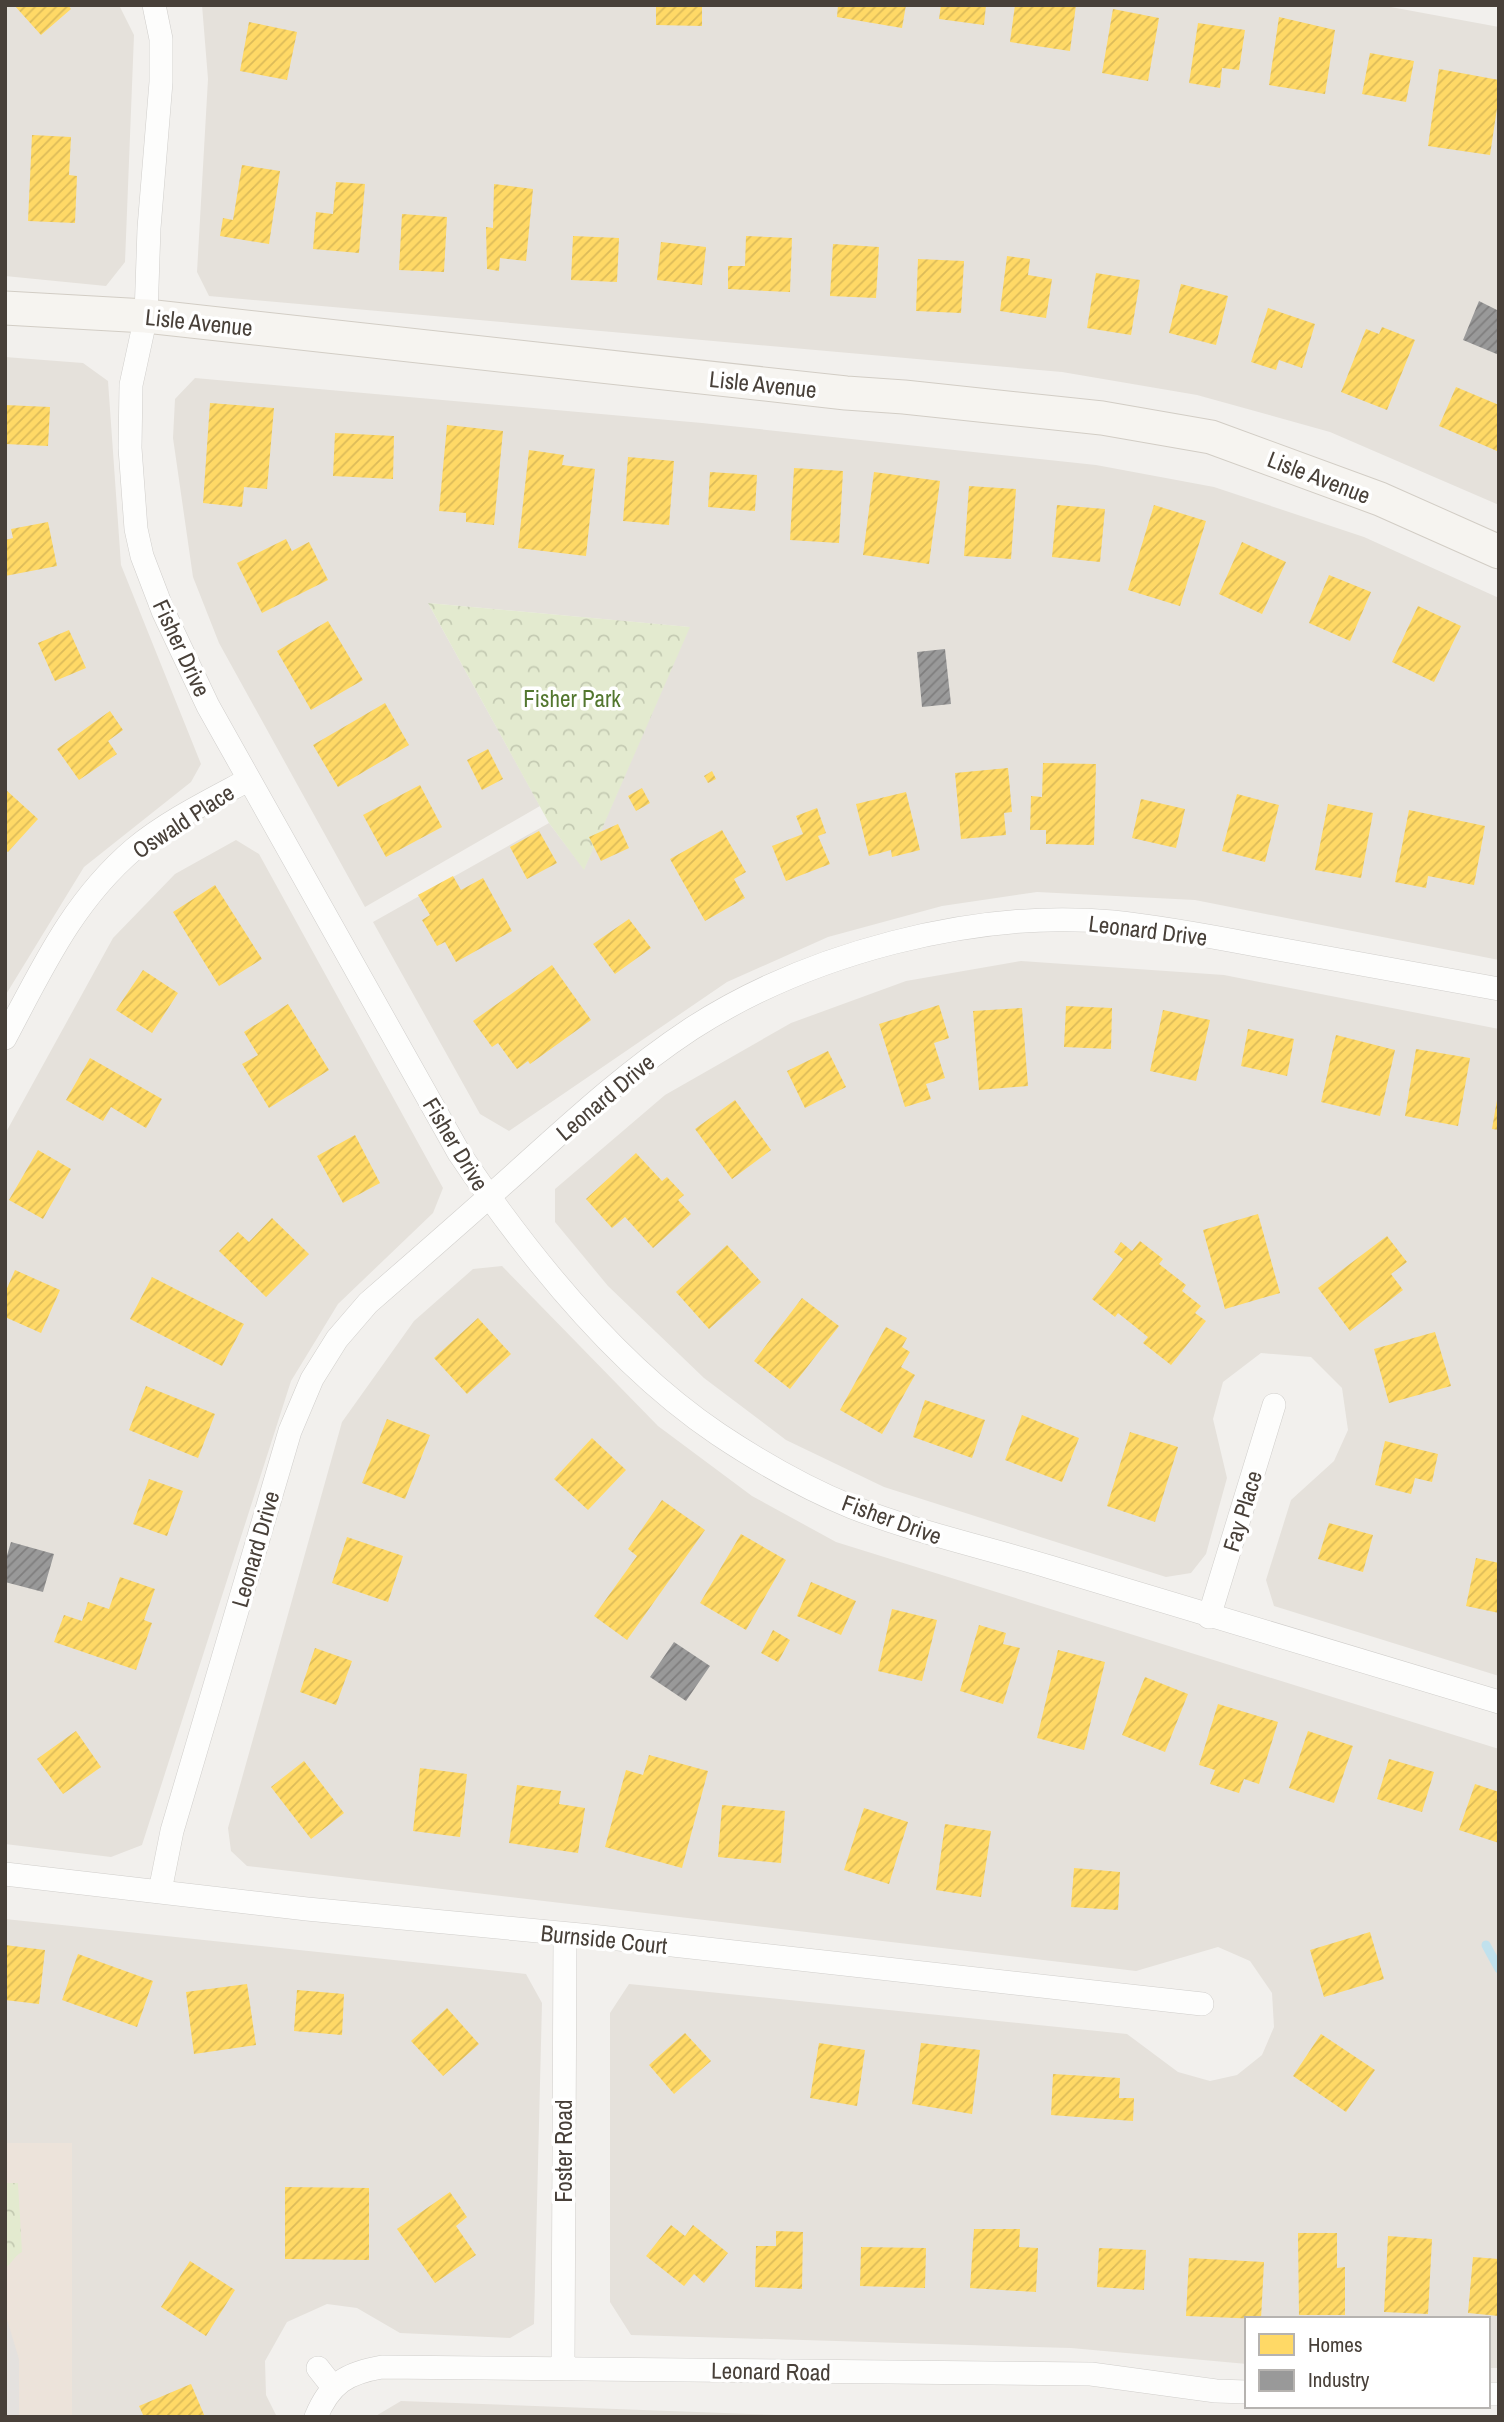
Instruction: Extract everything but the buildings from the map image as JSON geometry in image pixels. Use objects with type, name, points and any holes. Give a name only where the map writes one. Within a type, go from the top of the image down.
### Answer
[{"type":"street","name":"Fisher Drive","points":[[154,5],[161,39],[160,82],[149,228],[146,316],[131,385],[130,448],[136,529],[140,547],[163,611],[208,706],[459,1153],[488,1197],[539,1261],[612,1344],[638,1369],[664,1393],[716,1432],[782,1473],[851,1506],[934,1535],[1499,1702]]},
{"type":"street","name":"Lisle Avenue","points":[[5,308],[146,316],[846,393],[1102,418],[1211,437],[1359,491],[1499,552]]},
{"type":"street","name":"Oswald Place","points":[[5,1038],[63,929],[96,885],[134,849],[166,826],[248,780]]},
{"type":"street","name":"Leonard Drive","points":[[160,1891],[172,1831],[286,1445],[312,1379],[337,1339],[368,1303],[618,1081],[692,1028],[767,988],[824,964],[873,948],[996,924],[1058,921],[1110,922],[1197,934],[1499,989]]},
{"type":"street","name":"Fay Place","points":[[1209,1617],[1274,1405]]},
{"type":"street","name":"Burnside Court","points":[[5,1874],[307,1909],[1202,2004]]},
{"type":"street","name":"Foster Road","points":[[564,2368],[565,1935]]},
{"type":"street","name":"Leonard Road","points":[[316,2417],[322,2402],[345,2378],[360,2371],[382,2367],[1091,2374],[1216,2391],[1245,2392]]},
{"type":"street","points":[[318,2368],[334,2387]]},
{"type":"shaded area","points":[[5,5],[119,5],[134,35],[125,262],[106,286],[5,276]]},
{"type":"shaded area","points":[[202,5],[1380,5],[1499,27],[1499,505],[1330,432],[1197,395],[1062,372],[209,296],[197,272],[208,79]]},
{"type":"shaded area","points":[[5,357],[83,363],[108,381],[121,565],[201,764],[191,782],[84,867],[5,996]]},
{"type":"shaded area","points":[[195,378],[702,423],[1096,465],[1214,487],[1364,537],[1499,598],[1499,960],[1195,900],[1037,892],[942,906],[828,937],[727,982],[509,1131],[480,1114],[373,922],[549,823],[584,869],[689,627],[428,603],[540,806],[365,907],[219,643],[193,577],[173,438],[175,399]]},
{"type":"shaded area","points":[[236,840],[259,854],[443,1188],[433,1213],[338,1304],[291,1381],[142,1845],[111,1857],[5,1844],[5,1134],[113,938],[175,874]]},
{"type":"shaded area","points":[[1021,961],[1224,975],[1499,1029],[1499,1676],[1274,1606],[1266,1580],[1291,1500],[1334,1461],[1348,1430],[1342,1388],[1311,1357],[1261,1353],[1223,1382],[1213,1419],[1227,1478],[1206,1554],[1191,1573],[1166,1577],[884,1487],[786,1440],[704,1378],[608,1286],[555,1222],[555,1189],[665,1095],[791,1023],[906,981]]},
{"type":"shaded area","points":[[502,1266],[658,1426],[752,1496],[836,1542],[1499,1749],[1499,2368],[1490,2368],[1490,2317],[1245,2317],[1245,2364],[1071,2348],[631,2335],[610,2302],[610,2013],[629,1984],[1127,2034],[1178,2072],[1210,2081],[1237,2075],[1262,2055],[1274,2027],[1272,1993],[1250,1961],[1218,1947],[1136,1971],[247,1866],[231,1851],[228,1828],[342,1422],[414,1321],[473,1269]]},
{"type":"shaded area","points":[[5,1919],[526,1974],[542,2003],[534,2324],[510,2338],[400,2333],[357,2308],[327,2304],[287,2322],[265,2361],[266,2395],[277,2417],[72,2417],[72,2143],[5,2143]]},
{"type":"shaded area","points":[[5,2143],[72,2143],[72,2417],[5,2417]]},
{"type":"shaded area","points":[[5,2313],[19,2359],[19,2417],[5,2417]]},
{"type":"shaded area","points":[[401,2401],[829,2417],[374,2417]]},
{"type":"green space","name":"Fisher Park","points":[[428,603],[690,627],[584,870],[549,823]]},
{"type":"green space","points":[[5,2183],[18,2183],[22,2252],[5,2268]]},
{"type":"waterway","points":[[1486,1945],[1499,1969]]}]
